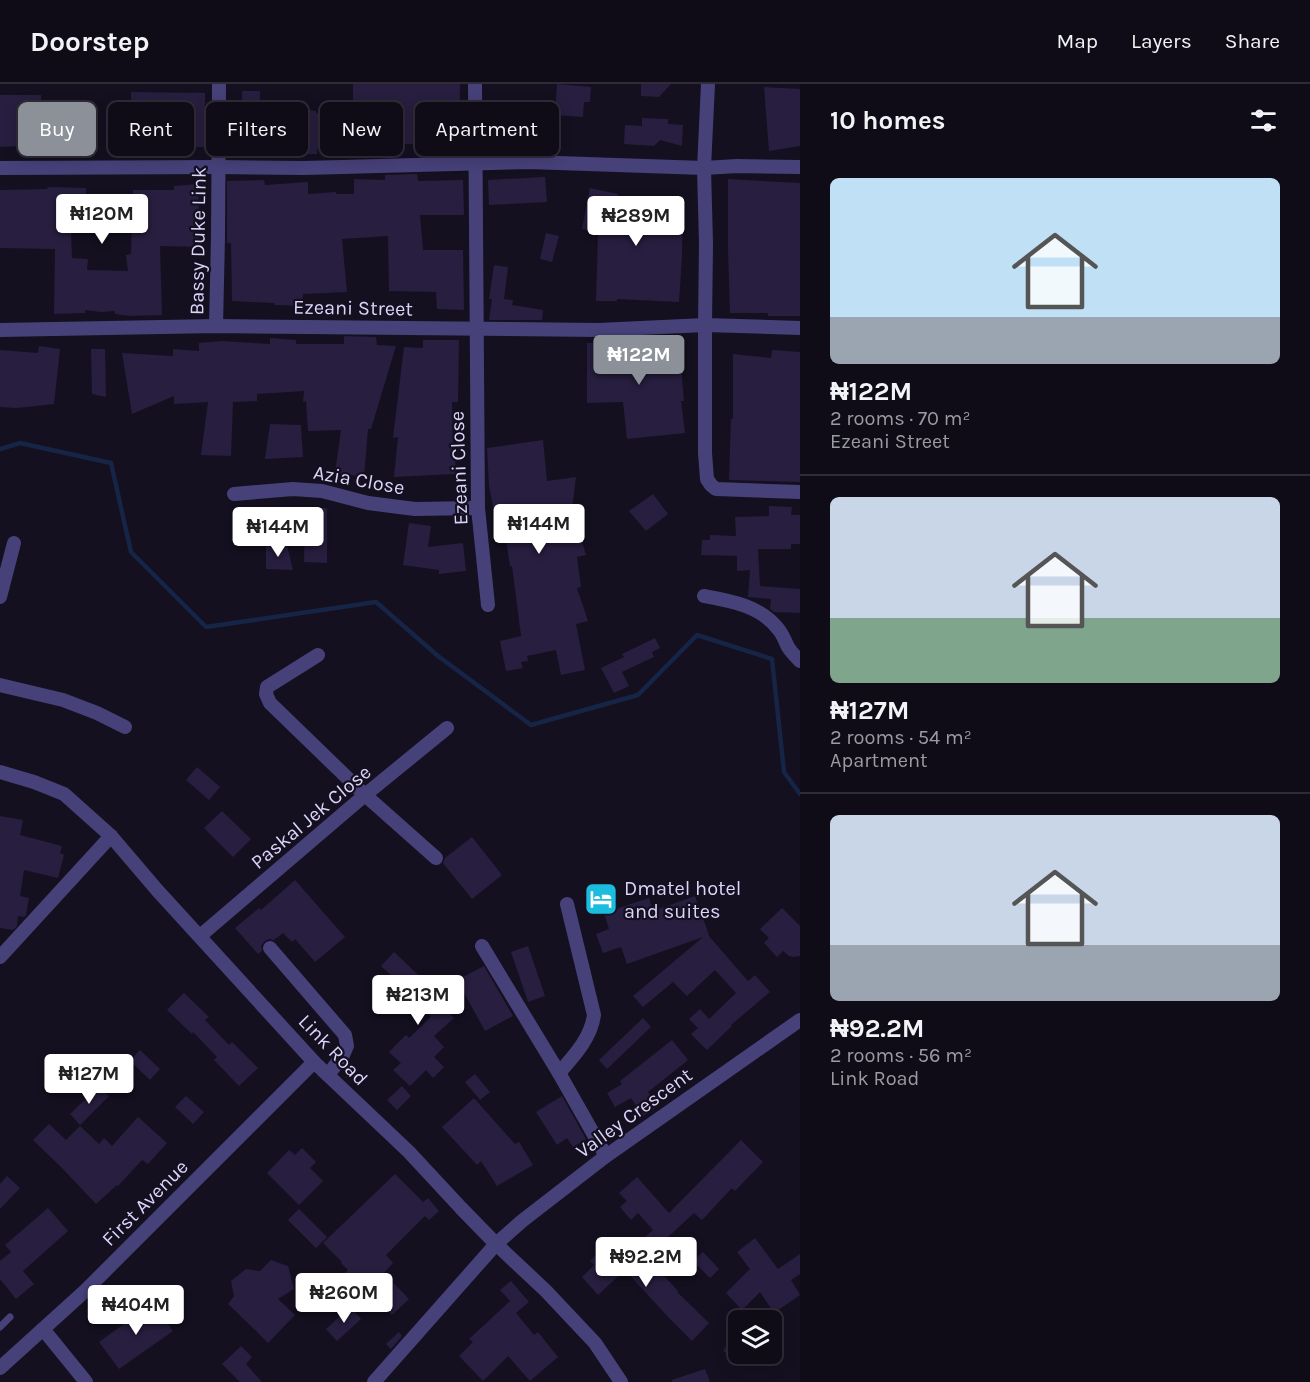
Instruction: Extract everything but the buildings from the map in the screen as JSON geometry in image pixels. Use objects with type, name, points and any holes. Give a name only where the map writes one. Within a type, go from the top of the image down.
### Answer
[{"type":"street","name":"Bassy Duke Link","points":[[216,326],[219,84]]},
{"type":"street","name":"Ezeani Close","points":[[475,84],[478,507],[488,605]]},
{"type":"street","points":[[708,84],[704,168],[707,479],[717,489],[800,492]]},
{"type":"street","points":[[0,168],[304,168],[529,162],[704,168],[800,167]]},
{"type":"street","name":"Ezeani Street","points":[[0,330],[216,326],[598,330],[705,325],[800,328]]},
{"type":"street","name":"Azia Close","points":[[234,494],[294,489],[322,491],[368,503],[415,509],[478,507]]},
{"type":"street","points":[[0,597],[14,543]]},
{"type":"street","points":[[704,596],[753,608],[780,631],[789,649],[800,661]]},
{"type":"street","points":[[318,655],[267,687],[266,694],[270,703],[365,795],[436,858]]},
{"type":"street","points":[[0,685],[63,700],[97,713],[125,728]]},
{"type":"street","name":"Paskal Jek Close","points":[[200,936],[447,728]]},
{"type":"street","name":"Link Road","points":[[0,772],[64,794],[111,836],[314,1062],[409,1152],[460,1208],[546,1291],[595,1343],[621,1382]]},
{"type":"street","points":[[0,957],[6,942],[111,836]]},
{"type":"street","points":[[559,1073],[577,1053],[593,1023],[594,1015],[567,904]]},
{"type":"street","points":[[482,946],[606,1156]]},
{"type":"street","points":[[270,948],[345,1035],[347,1046],[328,1075]]},
{"type":"street","name":"Valley Crescent","points":[[374,1382],[496,1244],[522,1221],[606,1156],[800,1020]]},
{"type":"street","name":"First Avenue","points":[[0,1368],[93,1283],[314,1062]]},
{"type":"street","points":[[43,1329],[86,1382]]},
{"type":"lane","points":[[0,1327],[10,1317]]},
{"type":"waterway","points":[[0,449],[20,443],[111,463],[131,552],[206,627],[376,602],[438,656],[531,725],[638,695],[697,635],[772,659],[784,772],[800,794]]},
{"type":"place","name":"Dmatel hotel and suites","points":[[601,899]]}]
